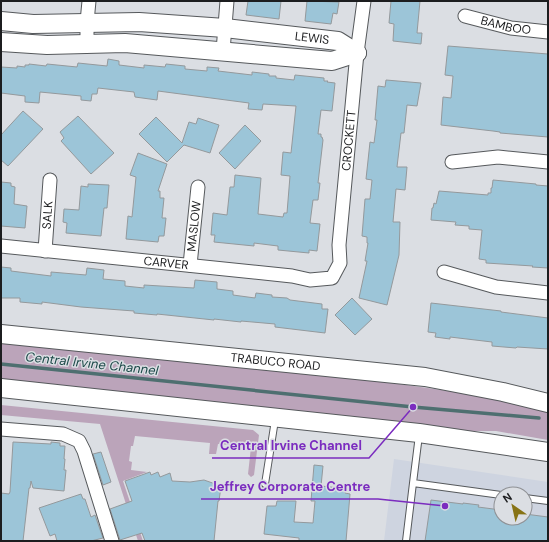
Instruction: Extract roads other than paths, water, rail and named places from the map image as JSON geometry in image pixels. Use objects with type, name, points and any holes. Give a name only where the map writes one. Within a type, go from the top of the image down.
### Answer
[{"type":"main road","name":"LEWIS","points":[[1,21],[33,24],[139,22],[225,28],[338,40],[357,53]]},
{"type":"main road","name":"LEWIS","points":[[1,42],[47,45],[125,43],[332,61],[357,53]]},
{"type":"main road","name":"TRABUCO ROAD","points":[[1,334],[425,377],[503,392],[548,403]]},
{"type":"main road","points":[[1,388],[276,416],[419,433],[548,452]]},
{"type":"street","points":[[88,44],[87,22],[89,1]]},
{"type":"street","points":[[223,51],[227,1]]},
{"type":"street","name":"CROCKETT","points":[[332,278],[340,263],[339,245],[357,53],[364,1]]},
{"type":"street","name":"BAMBOO","points":[[465,16],[511,28],[548,32]]},
{"type":"street","points":[[452,162],[498,157],[548,162]]},
{"type":"street","name":"SALK","points":[[45,251],[50,180]]},
{"type":"street","name":"MASLOW","points":[[190,265],[198,186]]},
{"type":"street","name":"CARVER","points":[[1,246],[292,276],[310,280],[332,278]]},
{"type":"street","points":[[444,272],[496,288],[548,293]]},
{"type":"street","points":[[1,429],[63,434],[79,441],[84,451],[112,541]]},
{"type":"lane","points":[[265,484],[276,416]]},
{"type":"lane","points":[[406,541],[419,433]]},
{"type":"lane","points":[[413,482],[493,494]]},
{"type":"lane","points":[[533,499],[548,501]]},
{"type":"waterway","name":"Central Irvine Channel","points":[[1,364],[413,407],[539,418]]},
{"type":"place","name":"Central Irvine Channel","points":[[413,407]]},
{"type":"place","name":"Jeffrey Corporate Centre","points":[[445,506]]}]
